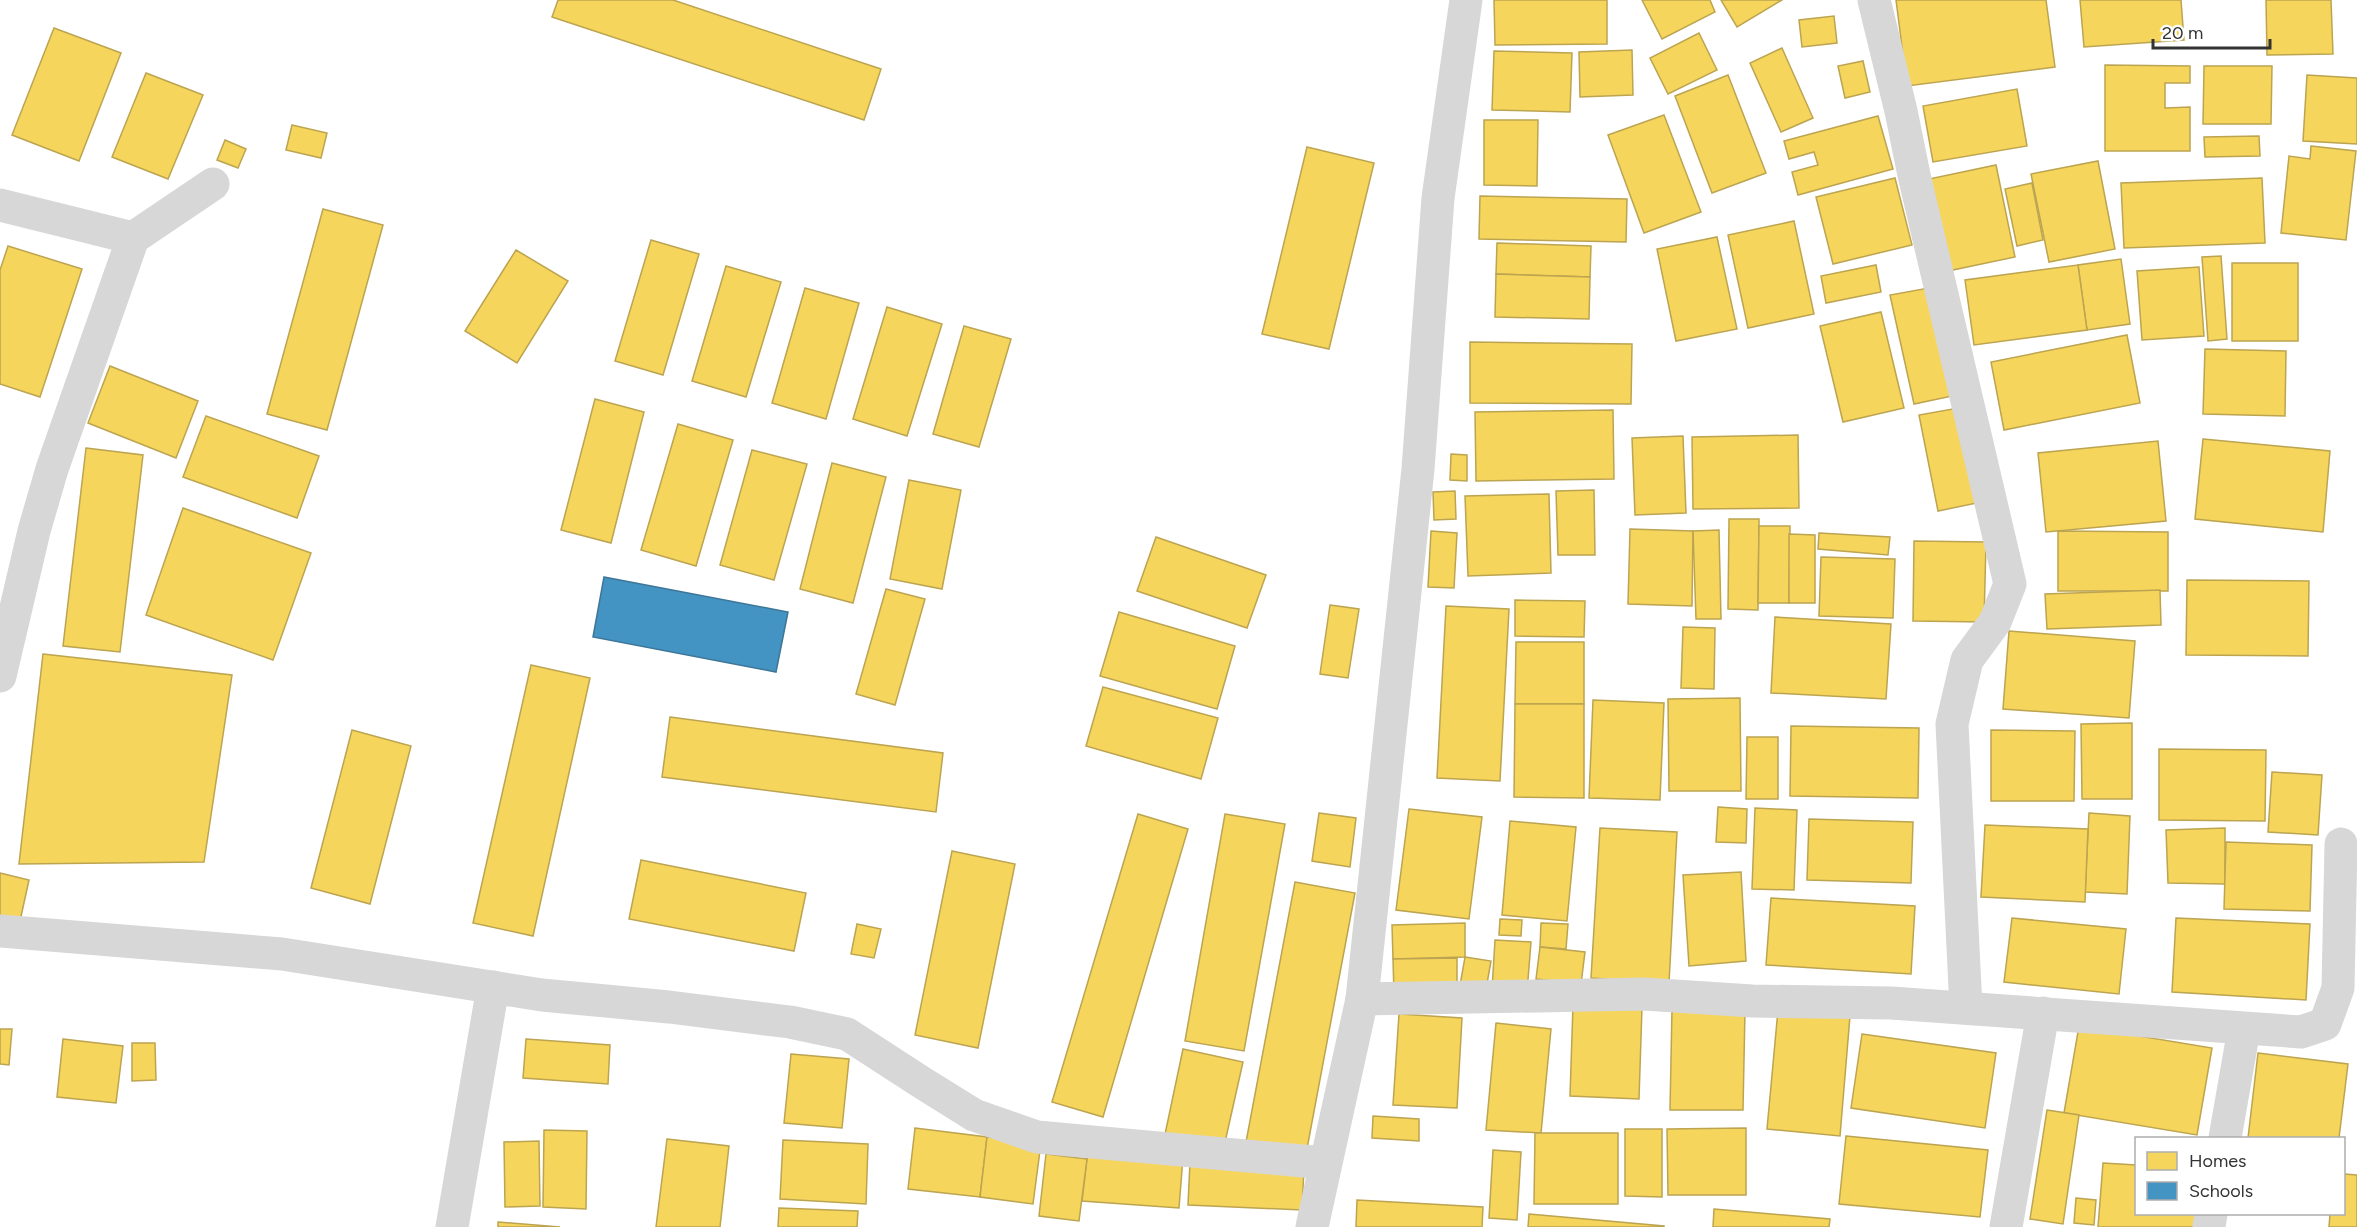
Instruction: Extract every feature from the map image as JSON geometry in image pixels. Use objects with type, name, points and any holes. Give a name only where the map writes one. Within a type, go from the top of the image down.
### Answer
[{"type":"street","points":[[1312,1227],[1362,999],[1419,469],[1438,198],[1466,0]]},
{"type":"street","points":[[1874,0],[2010,584],[1995,622],[1967,660],[1952,724],[1966,1008]]},
{"type":"street","points":[[0,676],[34,531],[52,469],[133,238],[213,184]]},
{"type":"street","points":[[0,205],[133,238]]},
{"type":"street","points":[[1362,999],[1644,994],[1752,1001],[1891,1003],[2301,1032],[2325,1024],[2338,988],[2341,844]]},
{"type":"street","points":[[0,931],[282,954],[542,995],[669,1007],[779,1021],[847,1034],[974,1115],[1037,1137],[1325,1163]]},
{"type":"street","points":[[452,1227],[493,987]]},
{"type":"street","points":[[2006,1227],[2043,1013]]},
{"type":"street","points":[[2225,1137],[2244,1029]]},
{"type":"building: Homes","points":[[558,0],[673,0],[881,69],[864,120],[552,17]]},
{"type":"building: Homes","points":[[1494,0],[1607,0],[1607,44],[1495,45]]},
{"type":"building: Homes","points":[[1642,0],[1710,0],[1715,12],[1662,39]]},
{"type":"building: Homes","points":[[1721,0],[1782,0],[1737,27]]},
{"type":"building: Homes","points":[[1896,0],[2046,0],[2055,67],[1907,86]]},
{"type":"building: Homes","points":[[2080,0],[2181,0],[2184,40],[2084,47]]},
{"type":"building: Homes","points":[[2266,0],[2331,0],[2333,54],[2267,55]]},
{"type":"building: Homes","points":[[1834,16],[1837,43],[1802,47],[1799,20]]},
{"type":"building: Homes","points":[[54,28],[121,53],[79,161],[12,135]]},
{"type":"building: Homes","points":[[1699,33],[1717,70],[1668,94],[1650,58]]},
{"type":"building: Homes","points":[[1782,48],[1813,118],[1781,132],[1750,63]]},
{"type":"building: Homes","points":[[1632,50],[1633,95],[1580,97],[1579,52]]},
{"type":"building: Homes","points":[[1494,51],[1572,53],[1570,112],[1492,110]]},
{"type":"building: Homes","points":[[1863,61],[1870,92],[1845,98],[1838,66]]},
{"type":"building: Homes","points":[[2105,65],[2190,66],[2190,83],[2165,83],[2165,108],[2190,107],[2190,151],[2105,151]]},
{"type":"building: Homes","points":[[2204,66],[2272,66],[2271,124],[2203,124]]},
{"type":"building: Homes","points":[[146,73],[203,95],[168,179],[112,157]]},
{"type":"building: Homes","points":[[1728,75],[1766,173],[1712,193],[1675,96]]},
{"type":"building: Homes","points":[[2307,75],[2357,78],[2357,144],[2303,141]]},
{"type":"building: Homes","points":[[2017,89],[2027,146],[1933,162],[1923,106]]},
{"type":"building: Homes","points":[[1664,115],[1701,212],[1644,233],[1608,135]]},
{"type":"building: Homes","points":[[1878,116],[1893,169],[1798,195],[1792,172],[1818,165],[1814,152],[1789,159],[1784,141]]},
{"type":"building: Homes","points":[[1484,120],[1538,120],[1537,186],[1484,185]]},
{"type":"building: Homes","points":[[292,125],[327,133],[321,158],[286,150]]},
{"type":"building: Homes","points":[[2259,136],[2260,156],[2205,157],[2204,137]]},
{"type":"building: Homes","points":[[225,140],[246,149],[238,168],[217,160]]},
{"type":"building: Homes","points":[[2311,146],[2356,151],[2346,240],[2281,233],[2289,156],[2310,159]]},
{"type":"building: Homes","points":[[1307,147],[1374,163],[1329,349],[1262,334]]},
{"type":"building: Homes","points":[[2098,161],[2115,249],[2049,262],[2031,174]]},
{"type":"building: Homes","points":[[1996,165],[2015,257],[1948,271],[1929,179]]},
{"type":"building: Homes","points":[[1895,178],[1912,245],[1833,264],[1816,197]]},
{"type":"building: Homes","points":[[2262,178],[2265,243],[2124,248],[2121,183]]},
{"type":"building: Homes","points":[[2032,183],[2043,240],[2017,246],[2005,189]]},
{"type":"building: Homes","points":[[1480,196],[1627,199],[1626,242],[1479,239]]},
{"type":"building: Homes","points":[[323,209],[383,225],[327,430],[267,414]]},
{"type":"building: Homes","points":[[1794,221],[1814,314],[1748,328],[1728,235]]},
{"type":"building: Homes","points":[[1717,237],[1737,329],[1676,341],[1657,249]]},
{"type":"building: Homes","points":[[651,240],[699,254],[663,375],[615,361]]},
{"type":"building: Homes","points":[[1497,243],[1591,246],[1590,277],[1496,274]]},
{"type":"building: Homes","points":[[8,246],[82,269],[40,397],[0,384],[0,270]]},
{"type":"building: Homes","points":[[516,250],[568,281],[517,363],[465,331]]},
{"type":"building: Homes","points":[[2221,256],[2227,339],[2208,341],[2202,257]]},
{"type":"building: Homes","points":[[2121,259],[2130,324],[2087,330],[2078,265]]},
{"type":"building: Homes","points":[[2232,263],[2298,263],[2298,341],[2232,341]]},
{"type":"building: Homes","points":[[1876,265],[1881,292],[1826,303],[1821,276]]},
{"type":"building: Homes","points":[[2078,265],[2087,330],[1974,345],[1965,280]]},
{"type":"building: Homes","points":[[726,266],[781,282],[746,397],[692,381]]},
{"type":"building: Homes","points":[[2199,267],[2204,336],[2142,340],[2137,271]]},
{"type":"building: Homes","points":[[1496,274],[1590,277],[1589,319],[1495,317]]},
{"type":"building: Homes","points":[[1934,287],[1957,395],[1914,404],[1890,295]]},
{"type":"building: Homes","points":[[805,288],[859,303],[826,419],[772,403]]},
{"type":"building: Homes","points":[[887,307],[942,324],[907,436],[853,419]]},
{"type":"building: Homes","points":[[1881,312],[1904,408],[1843,422],[1820,326]]},
{"type":"building: Homes","points":[[964,326],[1011,339],[979,447],[933,434]]},
{"type":"building: Homes","points":[[2127,335],[2140,403],[2004,430],[1991,362]]},
{"type":"building: Homes","points":[[1470,342],[1632,344],[1631,404],[1470,403]]},
{"type":"building: Homes","points":[[2205,349],[2286,351],[2285,416],[2203,414]]},
{"type":"building: Homes","points":[[110,366],[198,401],[176,458],[88,423]]},
{"type":"building: Homes","points":[[595,399],[644,412],[611,543],[561,530]]},
{"type":"building: Homes","points":[[1958,408],[1977,503],[1938,511],[1919,415]]},
{"type":"building: Homes","points":[[1613,410],[1614,479],[1476,481],[1475,412]]},
{"type":"building: Homes","points":[[206,416],[319,456],[297,518],[183,477]]},
{"type":"building: Homes","points":[[678,424],[733,440],[696,566],[641,550]]},
{"type":"building: Homes","points":[[1798,435],[1799,508],[1693,509],[1692,437]]},
{"type":"building: Homes","points":[[1683,436],[1686,513],[1635,515],[1632,438]]},
{"type":"building: Homes","points":[[2203,439],[2330,451],[2323,532],[2195,519]]},
{"type":"building: Homes","points":[[2158,441],[2166,521],[2046,532],[2038,453]]},
{"type":"building: Homes","points":[[86,448],[143,455],[120,652],[63,646]]},
{"type":"building: Homes","points":[[752,450],[807,464],[774,580],[720,565]]},
{"type":"building: Homes","points":[[1451,454],[1467,455],[1467,481],[1450,480]]},
{"type":"building: Homes","points":[[832,463],[886,477],[853,603],[800,589]]},
{"type":"building: Homes","points":[[909,480],[961,490],[942,589],[890,579]]},
{"type":"building: Homes","points":[[1594,490],[1595,555],[1558,555],[1556,491]]},
{"type":"building: Homes","points":[[1455,491],[1456,519],[1434,520],[1433,492]]},
{"type":"building: Homes","points":[[1549,494],[1551,573],[1468,576],[1465,496]]},
{"type":"building: Homes","points":[[183,508],[311,553],[273,660],[146,615]]},
{"type":"building: Homes","points":[[1729,519],[1759,519],[1758,610],[1728,609]]},
{"type":"building: Homes","points":[[1759,526],[1790,526],[1789,603],[1758,603]]},
{"type":"building: Homes","points":[[1630,529],[1693,531],[1692,606],[1628,604]]},
{"type":"building: Homes","points":[[1719,530],[1721,619],[1696,619],[1693,531]]},
{"type":"building: Homes","points":[[1431,531],[1457,533],[1454,588],[1428,587]]},
{"type":"building: Homes","points":[[2058,531],[2168,532],[2168,591],[2058,591]]},
{"type":"building: Homes","points":[[1819,533],[1890,537],[1888,555],[1818,549]]},
{"type":"building: Homes","points":[[1789,534],[1815,535],[1815,603],[1789,603]]},
{"type":"building: Homes","points":[[1156,537],[1266,575],[1247,628],[1137,591]]},
{"type":"building: Homes","points":[[1914,541],[1986,542],[1984,622],[1913,621]]},
{"type":"building: Homes","points":[[1821,557],[1895,559],[1893,618],[1819,616]]},
{"type":"building: Homes","points":[[2187,580],[2309,581],[2308,656],[2186,655]]},
{"type":"building: Homes","points":[[886,589],[925,599],[895,705],[856,694]]},
{"type":"building: Homes","points":[[2160,590],[2161,625],[2047,629],[2045,594]]},
{"type":"building: Homes","points":[[1515,600],[1585,601],[1584,637],[1515,636]]},
{"type":"building: Homes","points":[[1330,605],[1359,609],[1348,678],[1320,674]]},
{"type":"building: Homes","points":[[1446,606],[1509,609],[1500,781],[1437,778]]},
{"type":"building: Homes","points":[[1119,612],[1235,646],[1217,709],[1100,676]]},
{"type":"building: Homes","points":[[1775,617],[1891,624],[1886,699],[1771,693]]},
{"type":"building: Homes","points":[[1683,627],[1715,628],[1714,689],[1681,688]]},
{"type":"building: Homes","points":[[2009,631],[2135,641],[2129,718],[2003,709]]},
{"type":"building: Homes","points":[[1516,642],[1584,642],[1584,704],[1515,704]]},
{"type":"building: Homes","points":[[43,654],[232,675],[204,862],[19,864]]},
{"type":"building: Homes","points":[[531,665],[590,678],[533,936],[473,923]]},
{"type":"building: Homes","points":[[1103,687],[1218,718],[1201,779],[1086,746]]},
{"type":"building: Homes","points":[[1740,698],[1741,791],[1669,791],[1668,699]]},
{"type":"building: Homes","points":[[1593,700],[1664,703],[1660,800],[1589,798]]},
{"type":"building: Homes","points":[[1515,704],[1584,704],[1584,798],[1514,797]]},
{"type":"building: Homes","points":[[670,717],[943,753],[936,812],[662,777]]},
{"type":"building: Homes","points":[[2132,723],[2132,799],[2082,799],[2081,724]]},
{"type":"building: Homes","points":[[1791,726],[1919,728],[1918,798],[1790,796]]},
{"type":"building: Homes","points":[[352,730],[411,746],[370,904],[311,888]]},
{"type":"building: Homes","points":[[1991,730],[2075,731],[2074,801],[1991,801]]},
{"type":"building: Homes","points":[[1747,737],[1778,737],[1778,799],[1746,799]]},
{"type":"building: Homes","points":[[2159,749],[2266,750],[2265,821],[2159,820]]},
{"type":"building: Homes","points":[[2272,772],[2322,775],[2318,835],[2268,832]]},
{"type":"building: Homes","points":[[1718,807],[1747,809],[1746,843],[1716,842]]},
{"type":"building: Homes","points":[[1755,808],[1797,810],[1794,890],[1752,889]]},
{"type":"building: Homes","points":[[1409,809],[1482,817],[1469,919],[1396,910]]},
{"type":"building: Homes","points":[[1319,813],[1356,818],[1350,867],[1312,861]]},
{"type":"building: Homes","points":[[2089,813],[2130,816],[2127,894],[2085,892]]},
{"type":"building: Homes","points":[[1138,814],[1188,829],[1103,1117],[1052,1102]]},
{"type":"building: Homes","points":[[1225,814],[1285,824],[1244,1051],[1185,1041]]},
{"type":"building: Homes","points":[[1809,819],[1913,822],[1911,883],[1807,880]]},
{"type":"building: Homes","points":[[1510,821],[1576,827],[1567,921],[1502,915]]},
{"type":"building: Homes","points":[[1985,825],[2088,829],[2085,902],[1981,897]]},
{"type":"building: Homes","points":[[1600,828],[1677,832],[1669,983],[1591,978]]},
{"type":"building: Homes","points":[[2225,828],[2225,884],[2168,883],[2166,830]]},
{"type":"building: Homes","points":[[2226,842],[2312,845],[2310,911],[2224,909]]},
{"type":"building: Homes","points":[[952,851],[1015,864],[978,1048],[915,1035]]},
{"type":"building: Homes","points":[[641,860],[806,893],[794,951],[629,919]]},
{"type":"building: Homes","points":[[1741,872],[1746,961],[1689,966],[1683,875]]},
{"type":"building: Homes","points":[[0,873],[29,880],[20,921],[0,917]]},
{"type":"building: Homes","points":[[1295,882],[1355,893],[1306,1154],[1246,1142]]},
{"type":"building: Homes","points":[[1771,898],[1915,906],[1911,974],[1766,965]]},
{"type":"building: Homes","points":[[2012,918],[2126,929],[2119,994],[2004,982]]},
{"type":"building: Homes","points":[[2176,918],[2310,924],[2306,1000],[2172,992]]},
{"type":"building: Homes","points":[[1500,919],[1522,920],[1521,936],[1499,935]]},
{"type":"building: Homes","points":[[1465,923],[1465,957],[1393,959],[1392,925]]},
{"type":"building: Homes","points":[[1541,923],[1568,924],[1566,949],[1540,947]]},
{"type":"building: Homes","points":[[857,924],[881,929],[874,958],[851,954]]},
{"type":"building: Homes","points":[[1495,940],[1531,942],[1527,992],[1492,990]]},
{"type":"building: Homes","points":[[1540,947],[1585,952],[1581,984],[1536,979]]},
{"type":"building: Homes","points":[[1465,957],[1491,961],[1485,995],[1459,991]]},
{"type":"building: Homes","points":[[1457,958],[1457,992],[1394,994],[1393,959]]},
{"type":"building: Homes","points":[[1573,1005],[1642,1007],[1639,1099],[1570,1096]]},
{"type":"building: Homes","points":[[1672,1009],[1745,1010],[1743,1110],[1670,1110]]},
{"type":"building: Homes","points":[[1778,1010],[1850,1016],[1840,1136],[1767,1129]]},
{"type":"building: Homes","points":[[1399,1014],[1462,1018],[1457,1108],[1393,1105]]},
{"type":"building: Homes","points":[[1496,1023],[1551,1029],[1541,1133],[1486,1130]]},
{"type":"building: Homes","points":[[2079,1026],[2212,1048],[2197,1135],[2064,1113]]},
{"type":"building: Homes","points":[[0,1029],[12,1029],[9,1065],[0,1064]]},
{"type":"building: Homes","points":[[1862,1034],[1996,1053],[1985,1128],[1851,1108]]},
{"type":"building: Homes","points":[[63,1039],[123,1046],[116,1103],[57,1097]]},
{"type":"building: Homes","points":[[526,1039],[610,1045],[608,1084],[523,1078]]},
{"type":"building: Homes","points":[[132,1043],[155,1043],[156,1080],[132,1081]]},
{"type":"building: Homes","points":[[1183,1049],[1243,1062],[1223,1151],[1164,1139]]},
{"type":"building: Homes","points":[[2258,1053],[2348,1064],[2339,1137],[2248,1137]]},
{"type":"building: Homes","points":[[791,1054],[849,1059],[842,1128],[784,1123]]},
{"type":"building: Homes","points":[[2047,1110],[2079,1115],[2063,1224],[2030,1219]]},
{"type":"building: Homes","points":[[1373,1116],[1419,1119],[1419,1141],[1372,1138]]},
{"type":"building: Homes","points":[[915,1128],[987,1137],[980,1197],[908,1189]]},
{"type":"building: Homes","points":[[1746,1128],[1746,1195],[1668,1195],[1667,1129]]},
{"type":"building: Homes","points":[[1625,1129],[1662,1129],[1662,1197],[1625,1196]]},
{"type":"building: Homes","points":[[544,1130],[587,1131],[586,1209],[543,1207]]},
{"type":"building: Homes","points":[[1535,1133],[1618,1133],[1618,1204],[1534,1204]]},
{"type":"building: Homes","points":[[1846,1136],[1988,1150],[1980,1217],[1839,1204]]},
{"type":"building: Homes","points":[[987,1137],[1041,1143],[1033,1204],[980,1197]]},
{"type":"building: Homes","points":[[667,1139],[729,1146],[720,1227],[656,1227]]},
{"type":"building: Homes","points":[[783,1140],[868,1144],[866,1204],[780,1199]]},
{"type":"building: Homes","points":[[539,1141],[540,1206],[505,1207],[504,1142]]},
{"type":"building: Homes","points":[[1088,1150],[1183,1157],[1179,1208],[1082,1201]]},
{"type":"building: Homes","points":[[1493,1150],[1521,1152],[1517,1220],[1489,1218]]},
{"type":"building: Homes","points":[[1046,1154],[1087,1159],[1079,1221],[1039,1216]]},
{"type":"building: Homes","points":[[1190,1162],[1304,1168],[1302,1210],[1188,1205]]},
{"type":"building: Homes","points":[[2103,1163],[2135,1165],[2135,1215],[2202,1215],[2201,1227],[2098,1227]]},
{"type":"building: Homes","points":[[2345,1174],[2357,1175],[2357,1227],[2329,1227],[2330,1215],[2345,1215]]},
{"type":"building: Homes","points":[[2076,1198],[2096,1200],[2094,1225],[2074,1223]]},
{"type":"building: Homes","points":[[1357,1200],[1483,1207],[1482,1227],[1356,1227]]},
{"type":"building: Homes","points":[[779,1208],[858,1211],[857,1227],[778,1227]]},
{"type":"building: Homes","points":[[1714,1209],[1830,1219],[1829,1227],[1713,1227]]},
{"type":"building: Homes","points":[[1529,1214],[1664,1226],[1664,1227],[1528,1227]]},
{"type":"building: Homes","points":[[498,1222],[560,1227],[498,1227]]},
{"type":"building: Schools","points":[[604,577],[788,612],[776,672],[593,637]]}]
